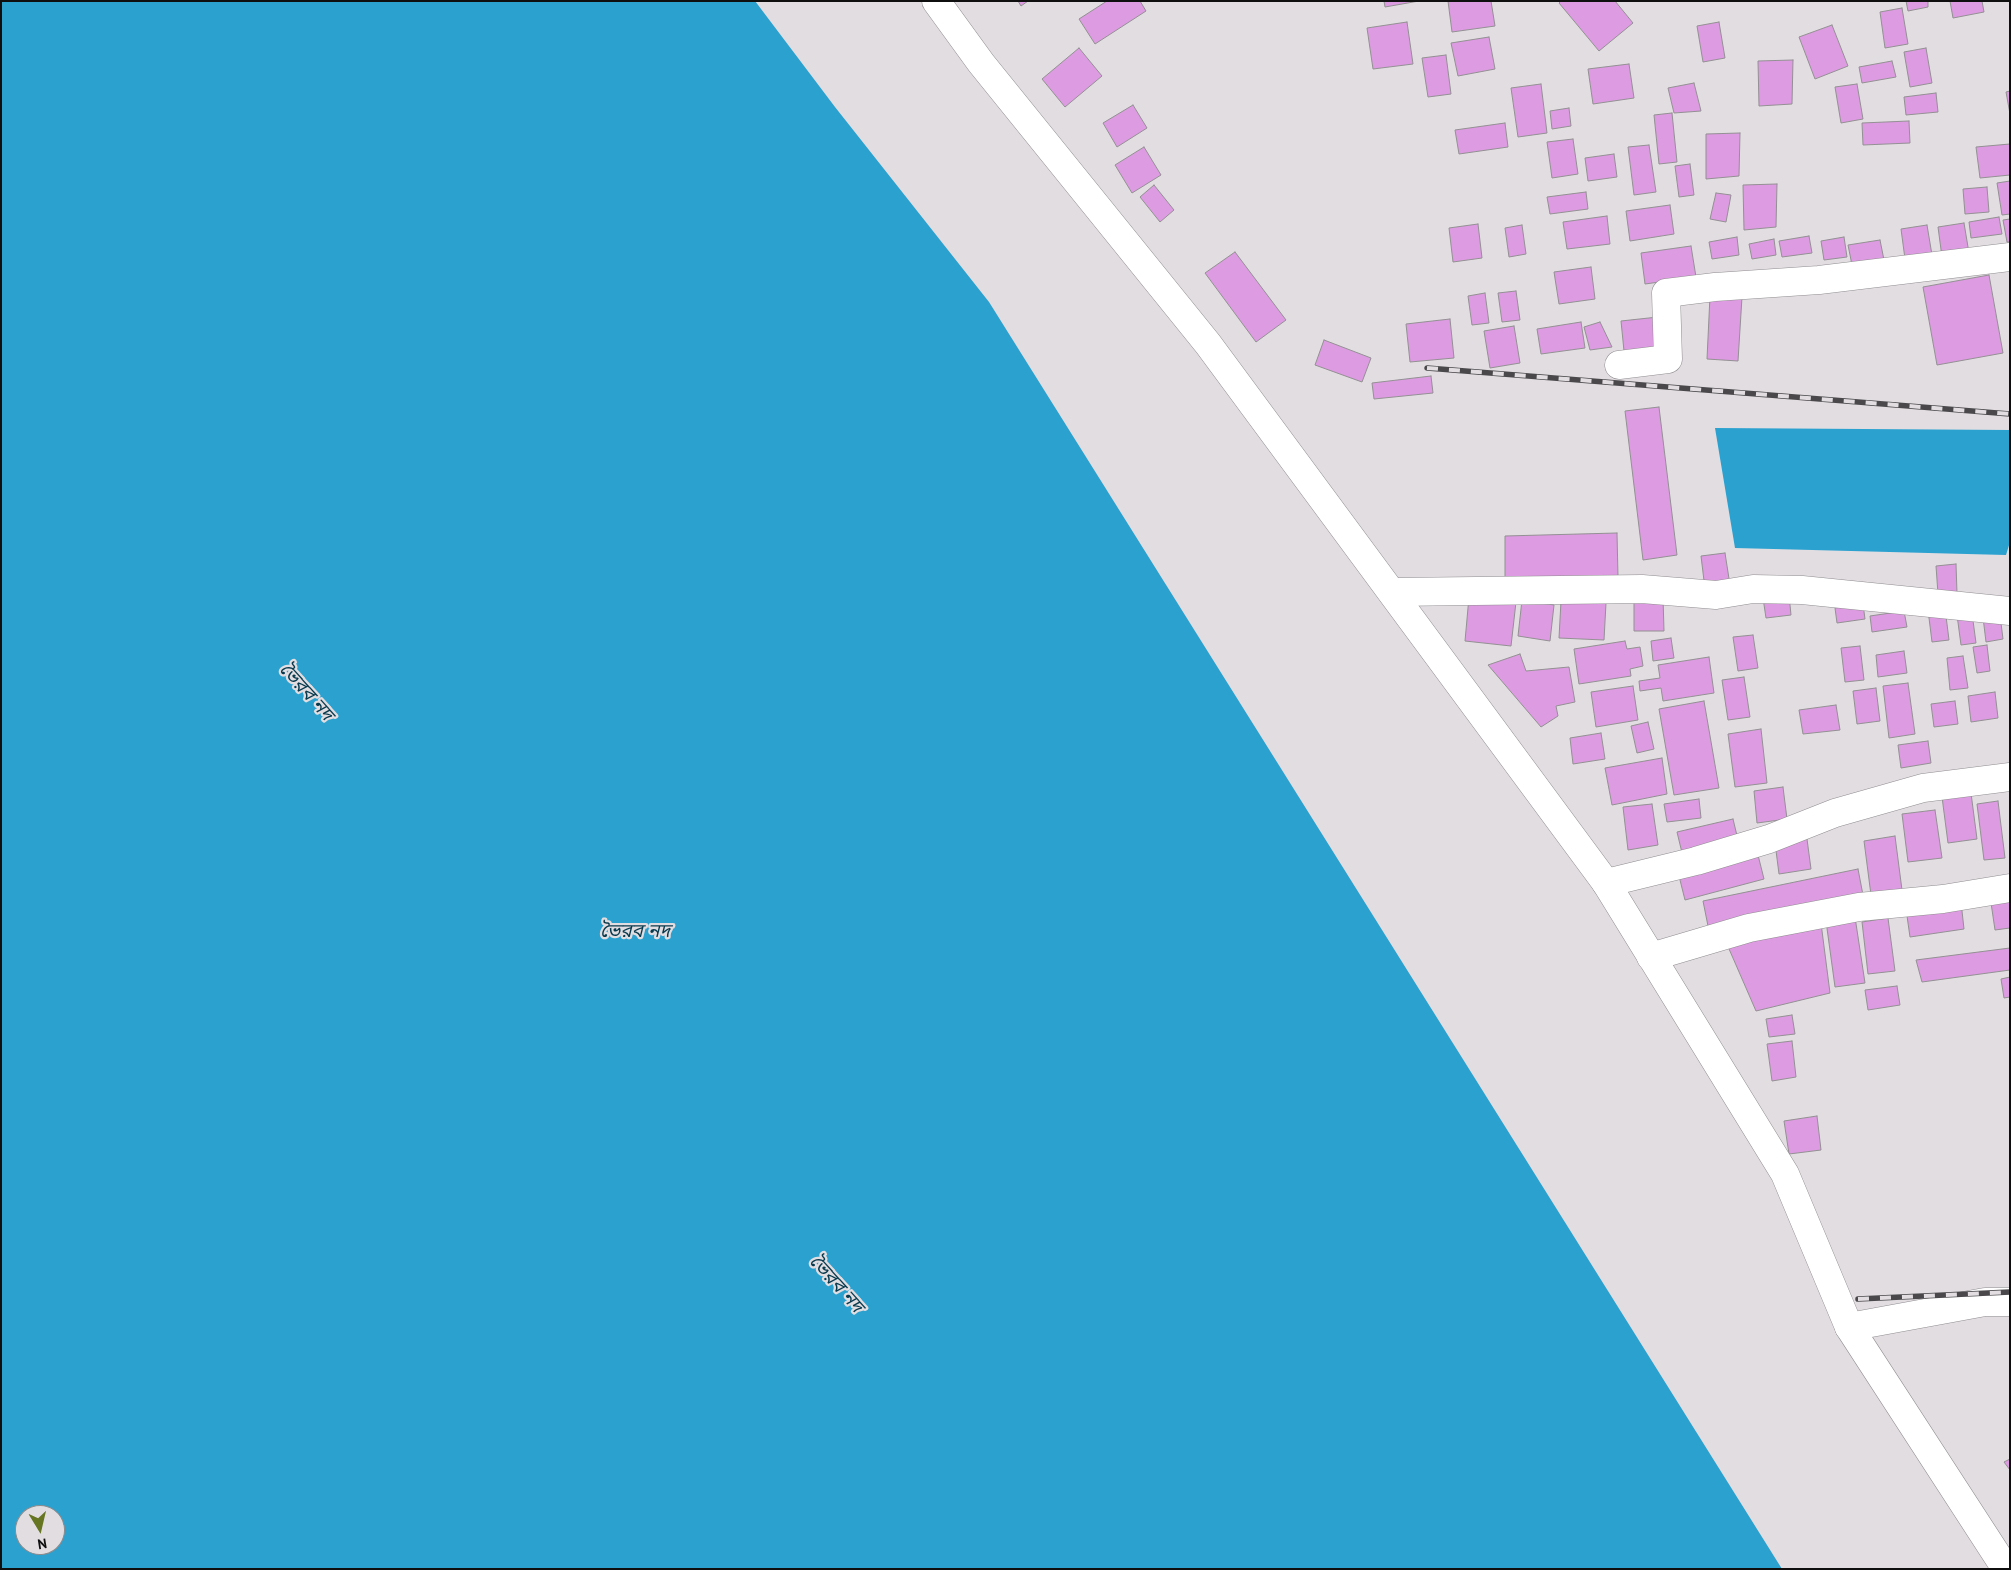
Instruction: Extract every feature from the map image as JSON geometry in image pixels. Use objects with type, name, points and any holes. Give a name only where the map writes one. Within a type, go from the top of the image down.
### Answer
[{"type":"street","points":[[936,1],[980,63],[1208,344],[1606,883],[1785,1174],[1849,1327],[2006,1569]]},
{"type":"street","points":[[1619,365],[1668,359],[1666,293],[1715,287],[1819,280],[2010,257]]},
{"type":"street","points":[[1392,592],[1642,588],[1716,595],[1753,589],[1802,590],[2010,611]]},
{"type":"street","points":[[1606,883],[1705,858],[1769,839],[1835,813],[1922,788],[2010,777]]},
{"type":"street","points":[[1651,957],[1758,926],[1859,907],[1943,899],[2010,888]]},
{"type":"street","points":[[1849,1327],[1985,1302],[2010,1302]]},
{"type":"water","name":"ভৈরব নদ","points":[[1,1],[755,1],[835,107],[989,302],[1782,1569],[1,1569]]},
{"type":"water","points":[[1715,428],[2010,430],[2010,542],[2006,555],[1735,548]]},
{"type":"building","points":[[1018,1],[1028,1],[1021,6]]},
{"type":"building","points":[[1107,1],[1140,1],[1146,11],[1095,44],[1079,19]]},
{"type":"building","points":[[1384,1],[1419,1],[1385,7]]},
{"type":"building","points":[[1448,1],[1491,1],[1495,26],[1452,32]]},
{"type":"building","points":[[1561,1],[1615,1],[1633,23],[1599,51],[1559,3]]},
{"type":"building","points":[[1906,1],[1928,1],[1928,7],[1908,11]]},
{"type":"building","points":[[1950,1],[1982,1],[1984,12],[1953,18]]},
{"type":"building","points":[[1902,8],[1908,44],[1885,48],[1880,12]]},
{"type":"building","points":[[1407,22],[1413,64],[1373,69],[1367,28]]},
{"type":"building","points":[[1719,22],[1725,58],[1703,62],[1697,26]]},
{"type":"building","points":[[1832,25],[1848,66],[1815,79],[1799,37]]},
{"type":"building","points":[[1489,37],[1495,69],[1458,76],[1451,43]]},
{"type":"building","points":[[1079,48],[1102,76],[1065,107],[1042,79]]},
{"type":"building","points":[[1926,48],[1932,83],[1910,87],[1904,52]]},
{"type":"building","points":[[1446,55],[1451,94],[1428,97],[1422,58]]},
{"type":"building","points":[[1793,60],[1792,104],[1759,106],[1758,61]]},
{"type":"building","points":[[1892,61],[1896,77],[1862,83],[1859,67]]},
{"type":"building","points":[[1629,64],[1634,98],[1593,104],[1588,69]]},
{"type":"building","points":[[1694,83],[1701,111],[1674,113],[1668,88]]},
{"type":"building","points":[[1541,84],[1547,133],[1518,137],[1511,88]]},
{"type":"building","points":[[1857,84],[1863,119],[1841,123],[1835,87]]},
{"type":"building","points":[[2010,91],[2010,114],[2006,92]]},
{"type":"building","points":[[1936,93],[1938,112],[1906,115],[1904,97]]},
{"type":"building","points":[[1133,105],[1147,128],[1117,147],[1103,123]]},
{"type":"building","points":[[1569,108],[1571,126],[1552,129],[1550,111]]},
{"type":"building","points":[[1672,113],[1677,162],[1659,164],[1654,115]]},
{"type":"building","points":[[1909,121],[1910,143],[1863,145],[1862,123]]},
{"type":"building","points":[[1505,123],[1508,147],[1459,154],[1455,130]]},
{"type":"building","points":[[1740,133],[1739,176],[1706,179],[1706,134]]},
{"type":"building","points":[[1573,139],[1578,174],[1552,178],[1547,142]]},
{"type":"building","points":[[2010,144],[2010,175],[1980,178],[1976,147]]},
{"type":"building","points":[[1649,145],[1656,192],[1634,195],[1628,147]]},
{"type":"building","points":[[1144,147],[1161,175],[1132,193],[1115,165]]},
{"type":"building","points":[[1614,154],[1617,177],[1588,181],[1585,158]]},
{"type":"building","points":[[1690,164],[1694,195],[1679,197],[1675,166]]},
{"type":"building","points":[[2010,181],[2010,214],[2002,215],[1997,183]]},
{"type":"building","points":[[1777,184],[1776,227],[1744,230],[1743,185]]},
{"type":"building","points":[[1154,185],[1174,210],[1160,222],[1140,197]]},
{"type":"building","points":[[1987,187],[1989,212],[1965,214],[1963,189]]},
{"type":"building","points":[[1586,192],[1588,209],[1550,214],[1547,197]]},
{"type":"building","points":[[1716,193],[1731,195],[1726,222],[1710,219]]},
{"type":"building","points":[[1670,205],[1674,234],[1630,241],[1626,211]]},
{"type":"building","points":[[1607,216],[1610,244],[1567,249],[1563,222]]},
{"type":"building","points":[[1999,217],[2002,234],[1971,238],[1969,222]]},
{"type":"building","points":[[2010,219],[2010,242],[2007,242],[2003,220]]},
{"type":"building","points":[[1964,223],[1969,253],[1942,257],[1938,227]]},
{"type":"building","points":[[1478,224],[1482,258],[1453,262],[1449,228]]},
{"type":"building","points":[[1522,225],[1526,254],[1509,257],[1505,228]]},
{"type":"building","points":[[1927,225],[1932,255],[1905,259],[1901,229]]},
{"type":"building","points":[[1809,236],[1812,253],[1782,257],[1779,241]]},
{"type":"building","points":[[1737,237],[1739,255],[1712,259],[1709,242]]},
{"type":"building","points":[[1844,237],[1847,257],[1824,260],[1821,241]]},
{"type":"building","points":[[1774,239],[1776,255],[1752,259],[1749,244]]},
{"type":"building","points":[[1880,240],[1884,260],[1852,265],[1848,245]]},
{"type":"building","points":[[1691,246],[1696,277],[1645,284],[1641,253]]},
{"type":"building","points":[[1235,252],[1286,320],[1256,342],[1205,273]]},
{"type":"building","points":[[1591,267],[1595,299],[1559,304],[1554,272]]},
{"type":"building","points":[[1989,275],[2003,353],[1937,365],[1923,287]]},
{"type":"building","points":[[1516,291],[1520,320],[1502,322],[1498,293]]},
{"type":"building","points":[[1485,293],[1489,323],[1472,325],[1468,296]]},
{"type":"building","points":[[1710,296],[1742,297],[1738,361],[1707,359]]},
{"type":"building","points":[[1658,317],[1661,347],[1624,351],[1621,321]]},
{"type":"building","points":[[1450,319],[1454,358],[1410,362],[1406,324]]},
{"type":"building","points":[[1581,322],[1585,348],[1541,354],[1537,329]]},
{"type":"building","points":[[1600,322],[1612,347],[1590,350],[1584,327]]},
{"type":"building","points":[[1514,326],[1520,363],[1490,368],[1484,331]]},
{"type":"building","points":[[1324,340],[1371,358],[1362,382],[1315,365]]},
{"type":"building","points":[[1431,376],[1433,393],[1374,399],[1372,383]]},
{"type":"building","points":[[1659,407],[1677,555],[1643,560],[1625,411]]},
{"type":"building","points":[[1617,533],[1618,577],[1505,578],[1505,536]]},
{"type":"building","points":[[1725,553],[1730,585],[1705,589],[1701,556]]},
{"type":"building","points":[[1956,564],[1957,593],[1938,594],[1936,566]]},
{"type":"building","points":[[1789,595],[1791,615],[1766,618],[1763,598]]},
{"type":"building","points":[[1469,597],[1516,602],[1511,646],[1465,641]]},
{"type":"building","points":[[1663,597],[1664,631],[1634,631],[1634,598]]},
{"type":"building","points":[[1522,600],[1554,605],[1550,641],[1518,636]]},
{"type":"building","points":[[1561,601],[1606,603],[1604,640],[1559,638]]},
{"type":"building","points":[[1863,604],[1865,619],[1837,623],[1835,608]]},
{"type":"building","points":[[1999,607],[2003,639],[1986,642],[1982,609]]},
{"type":"building","points":[[1945,608],[1949,640],[1932,642],[1928,610]]},
{"type":"building","points":[[1904,611],[1907,627],[1872,632],[1870,616]]},
{"type":"building","points":[[1972,613],[1976,643],[1961,645],[1957,615]]},
{"type":"building","points":[[1753,635],[1758,668],[1738,671],[1733,637]]},
{"type":"building","points":[[1671,638],[1674,658],[1653,661],[1651,641]]},
{"type":"building","points":[[1625,641],[1627,649],[1640,647],[1643,666],[1630,669],[1631,676],[1579,684],[1574,649]]},
{"type":"building","points":[[1987,645],[1990,671],[1977,673],[1973,647]]},
{"type":"building","points":[[1860,646],[1864,680],[1845,682],[1841,648]]},
{"type":"building","points":[[1904,651],[1907,673],[1878,677],[1876,655]]},
{"type":"building","points":[[1520,654],[1526,671],[1569,667],[1575,702],[1556,706],[1558,716],[1541,727],[1488,665]]},
{"type":"building","points":[[1963,656],[1968,688],[1950,690],[1947,658]]},
{"type":"building","points":[[1709,657],[1714,693],[1663,701],[1661,688],[1640,691],[1639,681],[1660,678],[1658,665]]},
{"type":"building","points":[[1744,677],[1750,717],[1728,720],[1722,680]]},
{"type":"building","points":[[1908,683],[1915,734],[1889,738],[1883,686]]},
{"type":"building","points":[[1633,686],[1638,720],[1596,727],[1591,692]]},
{"type":"building","points":[[1876,688],[1880,721],[1857,724],[1853,691]]},
{"type":"building","points":[[1995,692],[1998,718],[1971,722],[1968,696]]},
{"type":"building","points":[[1704,701],[1719,788],[1674,795],[1659,709]]},
{"type":"building","points":[[1955,701],[1958,724],[1934,727],[1931,704]]},
{"type":"building","points":[[1836,705],[1840,730],[1803,734],[1799,710]]},
{"type":"building","points":[[1648,722],[1654,749],[1637,753],[1631,726]]},
{"type":"building","points":[[1761,729],[1767,783],[1735,787],[1728,734]]},
{"type":"building","points":[[1601,733],[1605,759],[1573,764],[1570,738]]},
{"type":"building","points":[[1928,741],[1931,763],[1901,768],[1898,745]]},
{"type":"building","points":[[1662,758],[1667,794],[1612,805],[1605,768]]},
{"type":"building","points":[[1783,787],[1787,819],[1757,823],[1754,791]]},
{"type":"building","points":[[1971,793],[1977,839],[1948,843],[1942,797]]},
{"type":"building","points":[[1699,799],[1701,818],[1667,822],[1664,804]]},
{"type":"building","points":[[1998,801],[2005,858],[1984,860],[1977,804]]},
{"type":"building","points":[[1652,804],[1658,845],[1628,850],[1623,807]]},
{"type":"building","points":[[1935,810],[1942,858],[1908,862],[1902,814]]},
{"type":"building","points":[[1733,819],[1739,844],[1683,857],[1677,832]]},
{"type":"building","points":[[1895,836],[1902,890],[1871,895],[1864,841]]},
{"type":"building","points":[[1807,839],[1811,869],[1779,874],[1775,843]]},
{"type":"building","points":[[1758,855],[1764,879],[1685,900],[1679,876]]},
{"type":"building","points":[[1858,869],[1863,895],[1708,926],[1703,901]]},
{"type":"building","points":[[2010,893],[2010,928],[1995,930],[1990,896]]},
{"type":"building","points":[[1961,902],[1964,929],[1910,937],[1906,909]]},
{"type":"building","points":[[1855,917],[1865,983],[1835,987],[1826,921]]},
{"type":"building","points":[[1888,918],[1895,971],[1868,974],[1862,922]]},
{"type":"building","points":[[1821,923],[1830,993],[1756,1011],[1726,942]]},
{"type":"building","points":[[2010,948],[2010,970],[1922,982],[1916,960]]},
{"type":"building","points":[[2010,977],[2010,997],[2004,998],[2001,979]]},
{"type":"building","points":[[1897,986],[1900,1005],[1868,1010],[1865,990]]},
{"type":"building","points":[[1792,1015],[1795,1034],[1769,1037],[1766,1019]]},
{"type":"building","points":[[1792,1041],[1796,1077],[1772,1081],[1767,1044]]},
{"type":"building","points":[[1817,1116],[1821,1150],[1789,1154],[1784,1121]]},
{"type":"building","points":[[2010,1459],[2010,1470],[2004,1462]]},
{"type":"railway","points":[[1427,368],[2010,414]]},
{"type":"railway","points":[[1858,1299],[2010,1292]]}]
